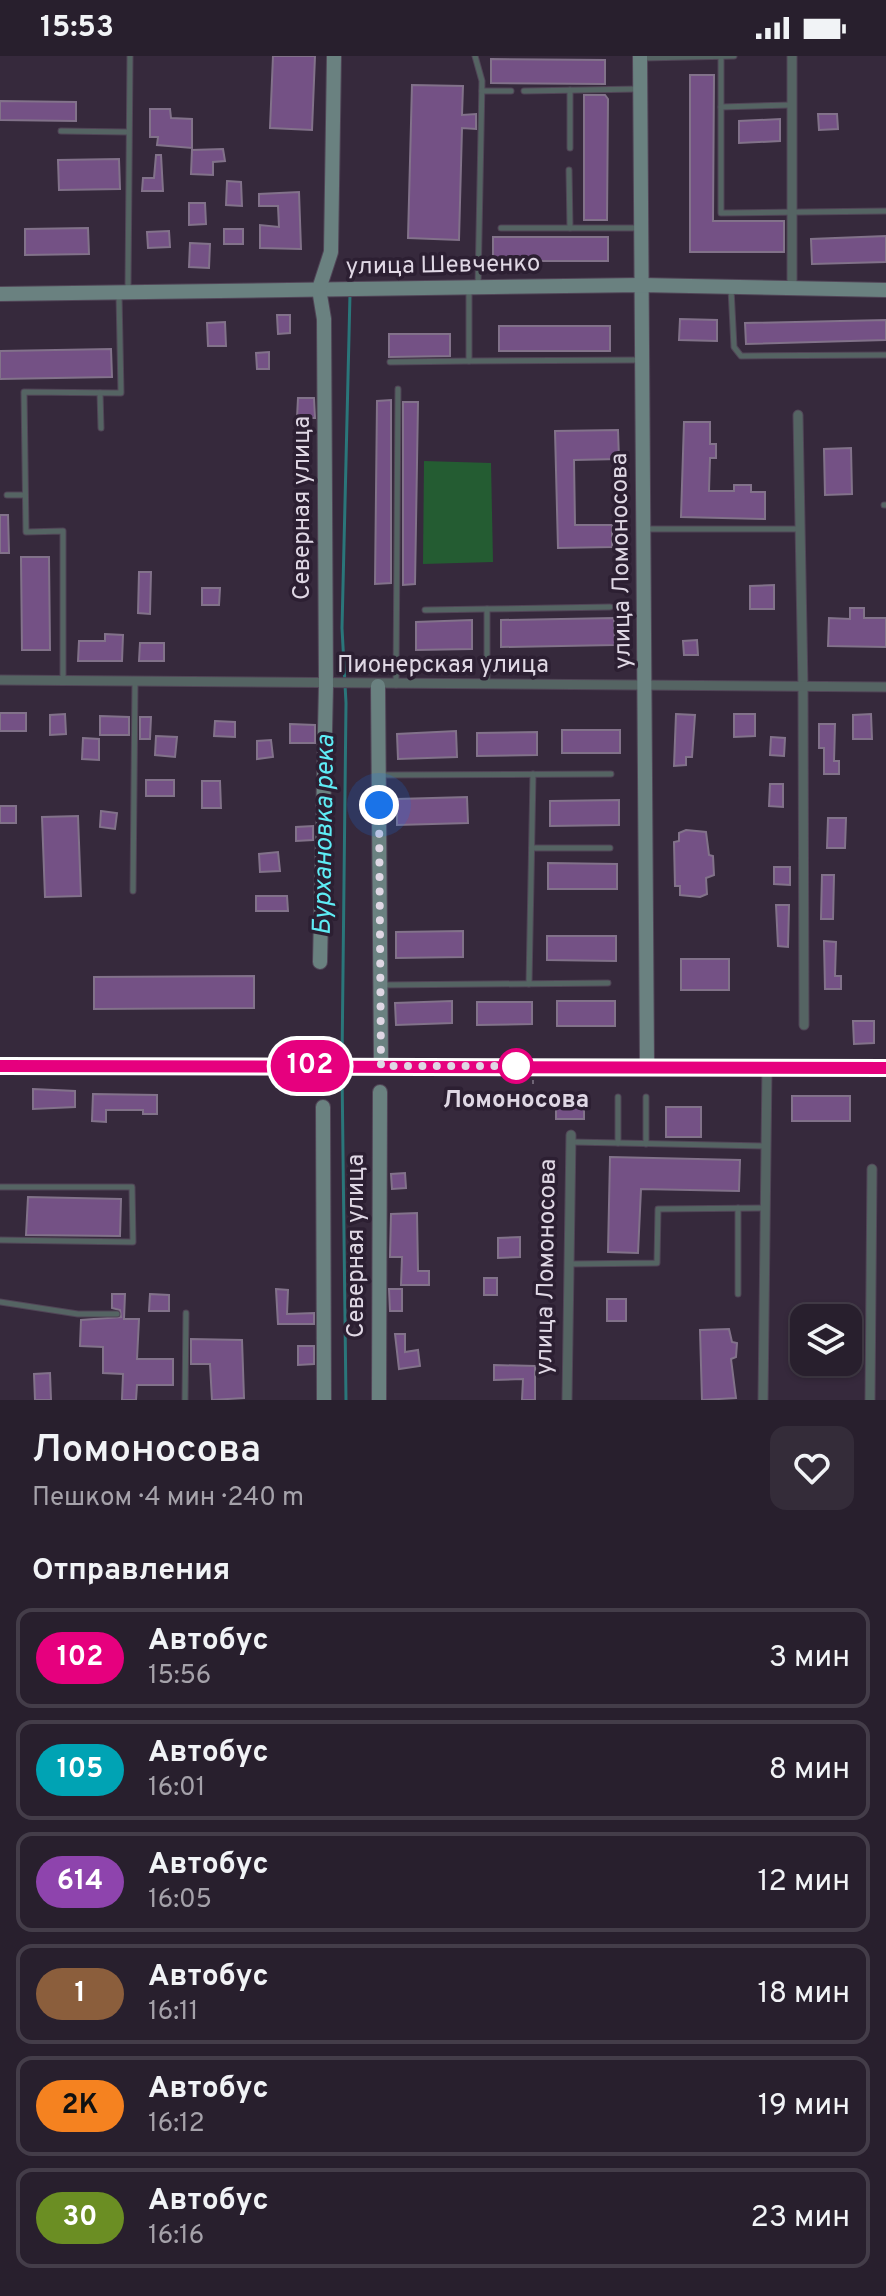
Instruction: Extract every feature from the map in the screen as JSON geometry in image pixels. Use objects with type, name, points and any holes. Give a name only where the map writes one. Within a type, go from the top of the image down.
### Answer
[{"type":"street","name":"Северная улица","points":[[320,962],[326,685],[324,319],[319,289],[331,252],[334,56]]},
{"type":"street","points":[[792,56],[792,288]]},
{"type":"street","name":"улица Ломоносова","points":[[640,57],[647,1066]]},
{"type":"street","name":"улица Шевченко","points":[[0,294],[641,285],[886,290]]},
{"type":"street","points":[[798,415],[804,1025]]},
{"type":"street","name":"Пионерская улица","points":[[0,680],[378,686],[886,687]]},
{"type":"street","points":[[378,686],[381,1066]]},
{"type":"street","points":[[0,1066],[886,1068]]},
{"type":"street","points":[[763,1400],[767,1067]]},
{"type":"street","name":"Северная улица","points":[[379,1400],[380,1092]]},
{"type":"street","points":[[323,1107],[324,1400]]},
{"type":"street","name":"улица Ломоносова","points":[[567,1400],[571,1138]]},
{"type":"street","points":[[870,1400],[872,1169]]},
{"type":"lane","points":[[63,681],[63,531],[26,532],[24,392],[121,393],[130,56]]},
{"type":"lane","points":[[469,361],[482,91],[475,56]]},
{"type":"lane","points":[[721,56],[721,213],[886,211]]},
{"type":"lane","points":[[640,57],[734,56]]},
{"type":"lane","points":[[524,91],[640,89]]},
{"type":"lane","points":[[570,90],[570,148]]},
{"type":"lane","points":[[482,91],[511,91]]},
{"type":"lane","points":[[721,107],[792,105]]},
{"type":"lane","points":[[61,131],[127,132]]},
{"type":"lane","points":[[569,170],[570,228]]},
{"type":"lane","points":[[501,228],[640,228]]},
{"type":"lane","points":[[731,287],[734,347],[741,356],[886,355]]},
{"type":"lane","points":[[390,362],[641,360]]},
{"type":"lane","points":[[396,686],[398,389]]},
{"type":"lane","points":[[100,393],[101,428]]},
{"type":"lane","points":[[7,495],[25,495]]},
{"type":"lane","points":[[643,529],[800,529]]},
{"type":"lane","points":[[425,610],[610,607]]},
{"type":"lane","points":[[487,609],[487,686]]},
{"type":"lane","points":[[133,891],[135,683]]},
{"type":"lane","points":[[529,984],[533,774]]},
{"type":"lane","points":[[379,775],[611,774]]},
{"type":"lane","points":[[532,848],[610,848]]},
{"type":"lane","points":[[381,985],[608,983]]},
{"type":"lane","points":[[618,1097],[618,1143]]},
{"type":"lane","points":[[646,1097],[646,1144]]},
{"type":"lane","points":[[571,1138],[618,1143],[767,1146]]},
{"type":"lane","points":[[0,1187],[132,1187],[133,1242],[0,1240]]},
{"type":"lane","points":[[738,1208],[738,1294]]},
{"type":"lane","points":[[568,1264],[657,1263],[658,1209],[766,1208]]},
{"type":"lane","points":[[0,1302],[78,1314],[117,1314]]},
{"type":"lane","points":[[185,1400],[186,1313]]},
{"type":"green space","points":[[424,461],[491,463],[493,562],[423,564]]},
{"type":"building","points":[[273,56],[315,56],[312,130],[270,128]]},
{"type":"building","points":[[491,59],[605,60],[605,84],[491,83]]},
{"type":"building","points":[[690,75],[714,75],[713,221],[784,221],[784,252],[690,252]]},
{"type":"building","points":[[412,85],[463,86],[462,115],[476,114],[476,129],[462,128],[459,240],[408,238]]},
{"type":"building","points":[[584,95],[605,95],[608,99],[607,220],[584,220]]},
{"type":"building","points":[[0,101],[76,102],[76,121],[0,120]]},
{"type":"building","points":[[150,109],[170,109],[171,118],[192,119],[192,148],[157,145],[158,137],[150,137]]},
{"type":"building","points":[[818,114],[837,114],[838,129],[819,130]]},
{"type":"building","points":[[780,119],[780,141],[739,143],[739,121]]},
{"type":"building","points":[[223,149],[225,161],[213,162],[213,175],[191,174],[192,150]]},
{"type":"building","points":[[156,155],[161,155],[163,191],[142,191],[143,178],[154,178]]},
{"type":"building","points":[[119,159],[120,189],[59,190],[58,160]]},
{"type":"building","points":[[227,181],[241,182],[242,206],[226,205]]},
{"type":"building","points":[[299,192],[301,249],[260,248],[260,225],[279,227],[278,206],[259,206],[259,194]]},
{"type":"building","points":[[189,203],[205,203],[206,224],[189,225]]},
{"type":"building","points":[[88,228],[89,254],[25,255],[25,229]]},
{"type":"building","points":[[224,229],[243,229],[243,244],[224,244]]},
{"type":"building","points":[[169,231],[170,247],[148,248],[147,232]]},
{"type":"building","points":[[886,236],[886,262],[812,264],[811,239]]},
{"type":"building","points":[[493,237],[608,237],[608,261],[493,261]]},
{"type":"building","points":[[190,243],[210,244],[209,268],[189,267]]},
{"type":"building","points":[[277,315],[290,315],[290,333],[278,334]]},
{"type":"building","points":[[680,319],[717,320],[717,341],[679,340]]},
{"type":"building","points":[[886,320],[886,340],[746,344],[745,323]]},
{"type":"building","points":[[225,322],[226,346],[208,346],[207,323]]},
{"type":"building","points":[[499,326],[610,326],[610,351],[499,351]]},
{"type":"building","points":[[389,334],[450,334],[450,356],[389,357]]},
{"type":"building","points":[[111,349],[112,377],[0,379],[0,351]]},
{"type":"building","points":[[269,352],[269,369],[257,369],[256,353]]},
{"type":"building","points":[[298,398],[314,398],[315,418],[297,418]]},
{"type":"building","points":[[391,400],[391,583],[375,584],[377,401]]},
{"type":"building","points":[[403,402],[418,402],[415,584],[403,585]]},
{"type":"building","points":[[684,422],[710,422],[710,444],[716,444],[716,458],[710,458],[709,491],[734,491],[734,485],[751,485],[751,492],[765,492],[765,519],[681,517]]},
{"type":"building","points":[[618,430],[619,459],[574,460],[575,525],[612,525],[612,547],[558,548],[555,431]]},
{"type":"building","points":[[851,448],[852,494],[825,495],[824,449]]},
{"type":"building","points":[[0,515],[8,515],[9,553],[0,553]]},
{"type":"building","points":[[21,557],[49,557],[50,650],[22,650]]},
{"type":"building","points":[[139,572],[151,572],[150,614],[138,613]]},
{"type":"building","points":[[774,585],[774,609],[750,609],[750,586]]},
{"type":"building","points":[[202,588],[220,588],[219,605],[202,605]]},
{"type":"building","points":[[850,608],[864,608],[864,618],[886,618],[886,647],[828,646],[829,618],[850,619]]},
{"type":"building","points":[[614,618],[615,645],[501,647],[501,620]]},
{"type":"building","points":[[472,620],[472,649],[416,650],[416,622]]},
{"type":"building","points":[[105,634],[123,635],[122,661],[78,661],[79,641],[105,641]]},
{"type":"building","points":[[697,640],[698,655],[684,655],[683,641]]},
{"type":"building","points":[[140,643],[164,643],[164,661],[139,661]]},
{"type":"building","points":[[0,713],[26,713],[26,731],[0,731]]},
{"type":"building","points":[[65,714],[66,734],[50,735],[50,715]]},
{"type":"building","points":[[676,714],[695,715],[692,757],[686,757],[686,765],[674,766]]},
{"type":"building","points":[[734,714],[755,714],[755,736],[734,737]]},
{"type":"building","points":[[871,714],[872,739],[853,739],[853,715]]},
{"type":"building","points":[[100,716],[129,717],[129,735],[100,735]]},
{"type":"building","points":[[140,717],[151,717],[150,739],[140,739]]},
{"type":"building","points":[[215,721],[235,722],[235,737],[214,736]]},
{"type":"building","points":[[290,724],[315,725],[315,743],[290,743]]},
{"type":"building","points":[[819,724],[835,724],[834,761],[839,761],[839,774],[824,774],[824,748],[819,748]]},
{"type":"building","points":[[562,730],[620,730],[620,753],[562,753]]},
{"type":"building","points":[[456,731],[457,757],[398,759],[397,734]]},
{"type":"building","points":[[537,732],[537,755],[477,756],[477,733]]},
{"type":"building","points":[[156,736],[177,737],[175,757],[155,755]]},
{"type":"building","points":[[771,737],[785,738],[784,756],[770,755]]},
{"type":"building","points":[[83,738],[99,739],[99,760],[82,759]]},
{"type":"building","points":[[271,740],[273,757],[257,759],[257,741]]},
{"type":"building","points":[[146,780],[174,780],[174,796],[146,796]]},
{"type":"building","points":[[202,781],[220,781],[221,808],[202,808]]},
{"type":"building","points":[[770,784],[783,784],[783,807],[769,806]]},
{"type":"building","points":[[467,797],[468,823],[397,825],[397,799]]},
{"type":"building","points":[[619,800],[619,825],[550,826],[550,801]]},
{"type":"building","points":[[0,806],[16,806],[16,823],[0,823]]},
{"type":"building","points":[[101,811],[117,813],[115,829],[100,827]]},
{"type":"building","points":[[78,816],[81,896],[45,897],[42,817]]},
{"type":"building","points":[[828,818],[846,818],[845,848],[827,848]]},
{"type":"building","points":[[313,826],[313,840],[296,841],[296,827]]},
{"type":"building","points":[[686,830],[706,832],[709,855],[713,856],[714,875],[706,878],[707,894],[700,897],[680,895],[680,886],[675,886],[674,842],[679,841],[679,833]]},
{"type":"building","points":[[278,852],[280,871],[260,872],[259,854]]},
{"type":"building","points":[[548,863],[617,864],[617,889],[548,889]]},
{"type":"building","points":[[774,867],[790,867],[790,885],[774,884]]},
{"type":"building","points":[[822,875],[834,875],[833,919],[821,919]]},
{"type":"building","points":[[256,896],[287,896],[288,911],[256,911]]},
{"type":"building","points":[[776,905],[789,905],[788,947],[778,946]]},
{"type":"building","points":[[463,931],[463,957],[396,958],[396,932]]},
{"type":"building","points":[[547,936],[616,936],[616,961],[547,960]]},
{"type":"building","points":[[824,941],[836,942],[835,976],[841,976],[841,989],[825,989]]},
{"type":"building","points":[[681,959],[729,959],[729,990],[681,990]]},
{"type":"building","points":[[254,976],[254,1008],[94,1009],[94,977]]},
{"type":"building","points":[[452,1001],[452,1023],[396,1025],[395,1003]]},
{"type":"building","points":[[557,1001],[615,1001],[615,1026],[557,1026]]},
{"type":"building","points":[[477,1002],[532,1002],[532,1024],[477,1025]]},
{"type":"building","points":[[853,1021],[874,1021],[874,1043],[854,1044]]},
{"type":"building","points":[[33,1089],[75,1091],[75,1107],[33,1109]]},
{"type":"building","points":[[93,1094],[157,1095],[157,1114],[143,1114],[143,1110],[106,1110],[106,1122],[92,1121]]},
{"type":"building","points":[[556,1095],[584,1095],[584,1119],[556,1119]]},
{"type":"building","points":[[792,1096],[850,1096],[850,1121],[792,1121]]},
{"type":"building","points":[[666,1107],[701,1107],[701,1137],[666,1137]]},
{"type":"building","points":[[610,1157],[740,1160],[739,1191],[641,1189],[638,1253],[608,1252]]},
{"type":"building","points":[[405,1173],[406,1188],[392,1189],[391,1174]]},
{"type":"building","points":[[28,1197],[121,1199],[120,1236],[26,1235]]},
{"type":"building","points":[[417,1213],[418,1271],[429,1271],[429,1285],[401,1285],[402,1257],[390,1257],[391,1214]]},
{"type":"building","points":[[520,1237],[520,1257],[498,1258],[498,1238]]},
{"type":"building","points":[[484,1278],[497,1278],[497,1295],[484,1295]]},
{"type":"building","points":[[276,1289],[288,1290],[287,1314],[314,1313],[314,1324],[278,1324]]},
{"type":"building","points":[[389,1289],[402,1289],[402,1311],[390,1311]]},
{"type":"building","points":[[112,1294],[125,1294],[124,1319],[139,1319],[137,1359],[173,1359],[173,1385],[137,1385],[136,1400],[122,1400],[123,1374],[103,1373],[103,1347],[80,1346],[81,1320],[121,1317],[120,1310],[112,1308]]},
{"type":"building","points":[[150,1294],[169,1295],[169,1311],[149,1311]]},
{"type":"building","points":[[607,1299],[626,1299],[626,1321],[607,1321]]},
{"type":"building","points":[[729,1329],[732,1342],[737,1343],[736,1357],[731,1359],[736,1398],[702,1400],[700,1330]]},
{"type":"building","points":[[395,1334],[405,1334],[405,1352],[418,1350],[420,1366],[399,1369]]},
{"type":"building","points":[[191,1339],[242,1340],[244,1398],[212,1400],[210,1364],[191,1364]]},
{"type":"building","points":[[298,1346],[314,1346],[314,1364],[298,1365]]},
{"type":"building","points":[[494,1365],[535,1366],[535,1400],[522,1400],[523,1379],[494,1380]]},
{"type":"building","points":[[50,1373],[51,1400],[35,1400],[34,1374]]},
{"type":"waterway","name":"Бурхановка река","points":[[350,282],[351,270]]},
{"type":"waterway","name":"Бурхановка река","points":[[342,1062],[346,703],[342,628],[350,294]]},
{"type":"waterway","name":"Бурхановка река","points":[[342,1070],[346,1400]]},
{"type":"bus line","name":"102","points":[[0,1066],[886,1068]]},
{"type":"place","name":"Ломоносова","points":[[516,1066]]},
{"type":"route","points":[[379,805],[381,1066],[520,1066],[516,1066]]}]
